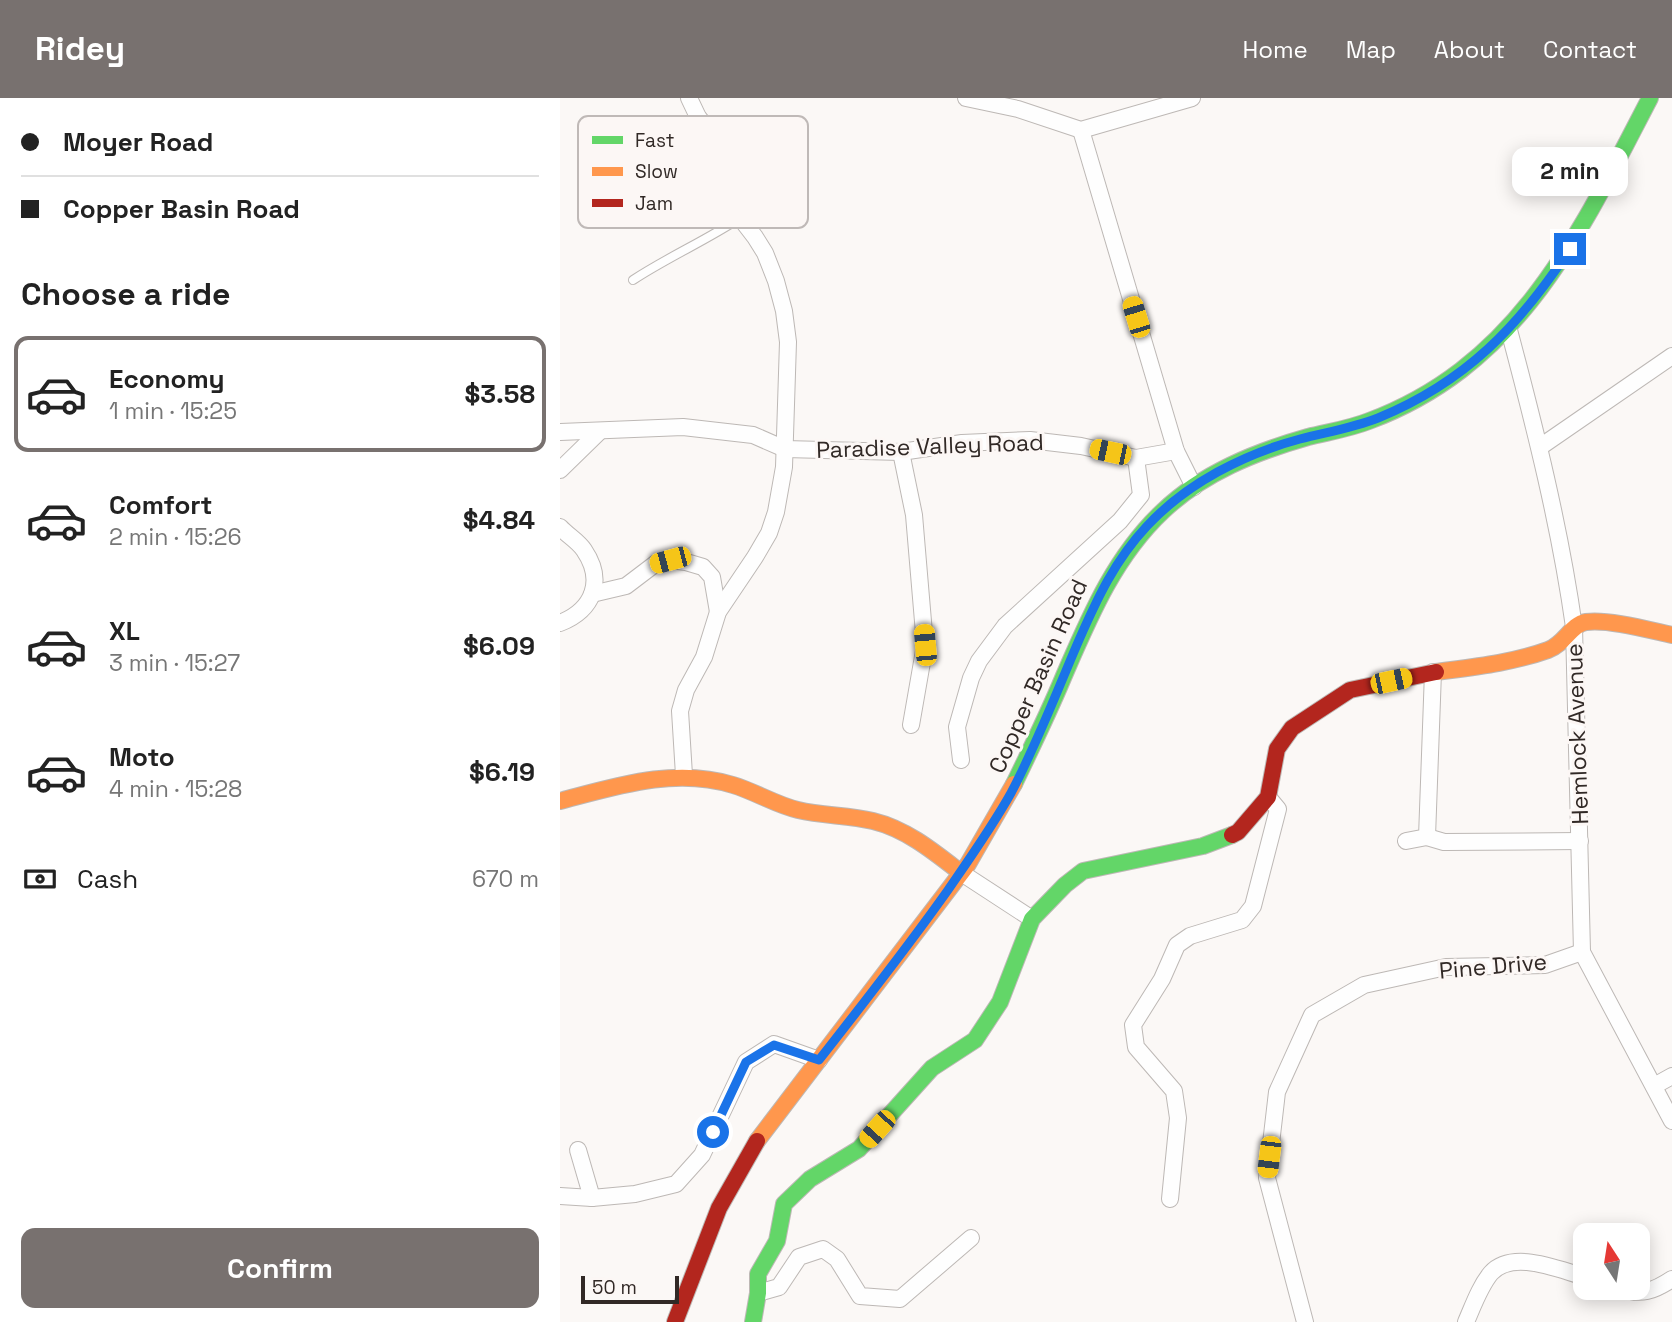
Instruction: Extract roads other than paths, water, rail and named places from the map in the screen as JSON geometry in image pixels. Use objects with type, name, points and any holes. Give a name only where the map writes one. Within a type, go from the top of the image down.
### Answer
[{"type":"street","points":[[690,98],[698,116]]},
{"type":"street","points":[[966,98],[1018,104],[1081,130],[1192,98]]},
{"type":"street","name":"Copper Basin Road","points":[[675,1322],[714,1218],[753,1147],[898,960],[973,857],[1010,793],[1107,579],[1147,526],[1167,506],[1194,487],[1247,456],[1353,427],[1411,403],[1464,369],[1509,330],[1541,292],[1570,249],[1650,98]]},
{"type":"street","points":[[1081,130],[1176,451],[1194,487]]},
{"type":"street","points":[[684,775],[680,711],[686,690],[704,657],[718,612],[769,533],[776,512],[784,467],[788,342],[785,311],[765,253],[747,228]]},
{"type":"street","name":"Hemlock Avenue","points":[[1509,330],[1540,447],[1569,589],[1574,627],[1581,952],[1672,1121]]},
{"type":"street","points":[[1540,447],[1672,356]]},
{"type":"street","name":"Paradise Valley Road","points":[[560,432],[683,427],[754,435],[785,449],[901,452],[961,443],[1030,440],[1081,446],[1136,458],[1176,451]]},
{"type":"street","points":[[560,470],[600,431]]},
{"type":"street","points":[[901,452],[914,515],[925,645],[911,725]]},
{"type":"street","points":[[961,760],[957,727],[971,678],[979,661],[1005,626],[1120,521],[1141,495],[1136,458]]},
{"type":"street","points":[[560,527],[579,544],[595,572],[592,594],[587,605],[560,624]]},
{"type":"street","points":[[592,594],[626,586],[655,564],[670,560],[686,562],[703,567],[712,578],[718,612]]},
{"type":"street","points":[[753,1322],[758,1274],[777,1241],[784,1204],[810,1179],[859,1149],[932,1068],[975,1040],[1000,1002],[1032,919],[1065,885],[1083,871],[1203,846],[1238,832],[1268,797],[1277,749],[1292,728],[1350,690],[1433,672],[1493,664],[1548,650],[1562,643],[1574,627],[1586,622],[1620,625],[1672,635]]},
{"type":"street","points":[[1427,837],[1433,672]]},
{"type":"street","points":[[560,801],[646,779],[684,775],[733,785],[797,810],[883,824],[925,845],[960,872],[1032,919]]},
{"type":"street","points":[[1170,1199],[1178,1118],[1174,1091],[1136,1047],[1133,1025],[1162,979],[1177,945],[1190,936],[1242,920],[1253,906],[1278,809],[1268,797]]},
{"type":"street","points":[[1406,841],[1427,837],[1444,842],[1580,841]]},
{"type":"street","name":"Pine Drive","points":[[1305,1322],[1267,1178],[1277,1092],[1312,1015],[1364,985],[1447,967],[1545,965],[1581,952]]},
{"type":"street","points":[[560,1196],[592,1198],[635,1194],[676,1184],[702,1155],[746,1062],[774,1045],[819,1060]]},
{"type":"street","points":[[1654,1086],[1672,1076]]},
{"type":"street","points":[[578,1150],[592,1198]]},
{"type":"street","points":[[758,1293],[779,1287],[799,1257],[823,1249],[837,1258],[860,1296],[900,1298],[971,1238]]},
{"type":"street","points":[[1466,1322],[1491,1273],[1503,1264],[1520,1260],[1573,1274]]},
{"type":"street","points":[[1650,1291],[1672,1279]]},
{"type":"lane","points":[[633,280],[723,228]]}]
